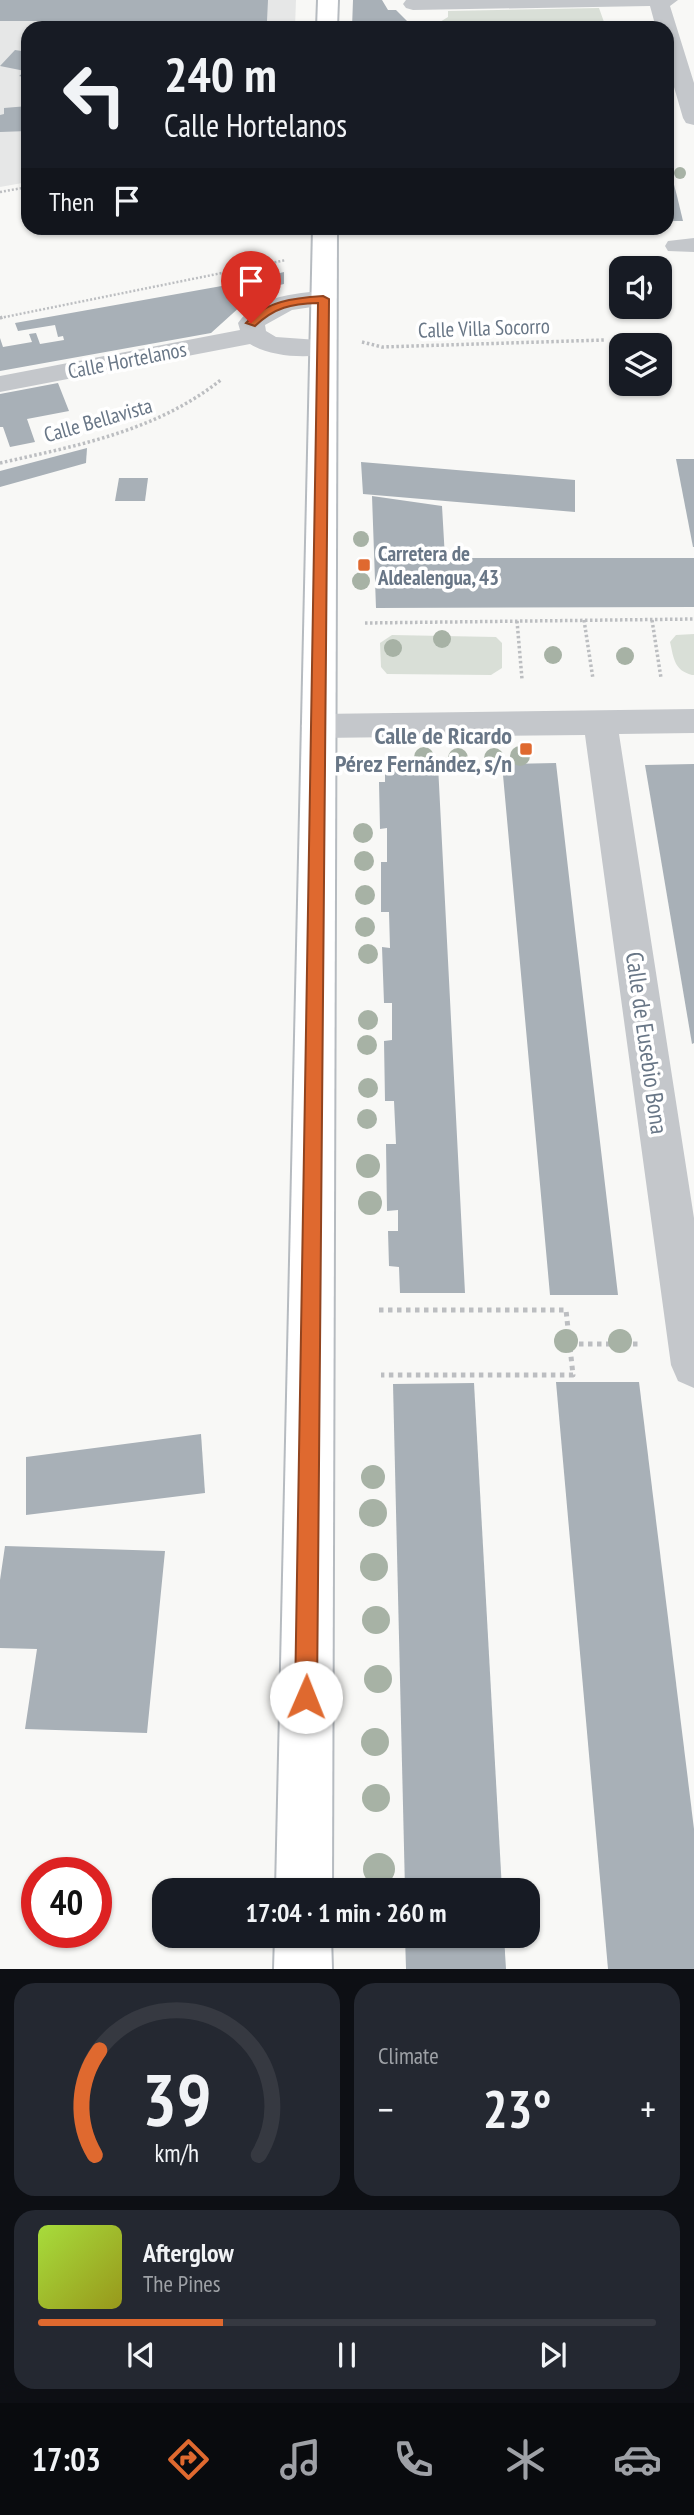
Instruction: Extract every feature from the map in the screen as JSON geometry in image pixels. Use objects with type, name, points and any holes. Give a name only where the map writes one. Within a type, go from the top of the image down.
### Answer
[{"type":"street","points":[[327,21],[328,0]]},
{"type":"street","points":[[657,0],[670,21]]},
{"type":"street","points":[[413,4],[668,0]]},
{"type":"street","points":[[674,27],[694,118]]},
{"type":"street","points":[[304,1878],[325,241]]},
{"type":"street","points":[[258,338],[251,323],[267,309],[300,300],[323,299]]},
{"type":"street","name":"Calle Hortelanos","points":[[0,384],[258,338],[298,348],[323,346]]},
{"type":"street","points":[[318,726],[694,721]]},
{"type":"street","name":"Calle de Eusebio Bona","points":[[600,722],[694,1365]]},
{"type":"street","points":[[303,1948],[303,1969]]},
{"type":"path","points":[[0,192],[21,188]]},
{"type":"path","points":[[0,318],[325,241]]},
{"type":"path","name":"Calle Bellavista","points":[[0,463],[146,426],[187,407],[219,383],[258,338]]},
{"type":"path","name":"Calle Villa Socorro","points":[[366,342],[382,347],[604,340]]},
{"type":"path","points":[[365,623],[694,619]]},
{"type":"path","points":[[584,620],[593,679]]},
{"type":"path","points":[[652,620],[661,678]]},
{"type":"path","points":[[517,621],[522,679]]},
{"type":"path","points":[[379,1310],[566,1310],[573,1375],[381,1376]]},
{"type":"path","points":[[570,1344],[638,1344]]},
{"type":"shaded area","points":[[0,0],[296,0],[295,21],[21,21],[21,183],[0,187]]},
{"type":"shaded area","points":[[599,8],[604,21],[442,21],[448,17],[448,11]]},
{"type":"shaded area","points":[[694,634],[692,675],[678,667],[670,642],[676,635]]},
{"type":"shaded area","points":[[392,635],[496,637],[502,643],[502,668],[491,675],[387,674],[381,667],[380,643]]},
{"type":"building","points":[[0,0],[268,0],[267,21],[0,21]]},
{"type":"building","points":[[353,0],[382,0],[388,10],[396,10],[407,21],[352,21]]},
{"type":"building","points":[[15,50],[21,51],[21,70],[0,66]]},
{"type":"building","points":[[21,107],[21,131],[0,132],[0,115],[4,114],[4,108]]},
{"type":"building","points":[[674,185],[677,196],[683,221],[674,221]]},
{"type":"building","points":[[284,272],[284,284],[249,292],[242,305],[211,333],[0,371],[0,338],[3,347],[32,342],[29,334],[36,333],[40,344],[64,340],[63,336],[58,337],[55,325],[18,331],[15,323],[244,282]]},
{"type":"building","points":[[58,383],[69,411],[27,419],[35,442],[10,447],[3,427],[0,427],[0,394]]},
{"type":"building","points":[[87,448],[86,463],[0,487],[0,471]]},
{"type":"building","points":[[676,459],[694,459],[694,547],[693,547]]},
{"type":"building","points":[[361,462],[575,480],[575,512],[363,494]]},
{"type":"building","points":[[119,478],[148,478],[145,501],[115,501]]},
{"type":"building","points":[[372,496],[442,506],[445,558],[694,558],[694,607],[376,608]]},
{"type":"building","points":[[556,763],[618,1295],[550,1295],[502,764]]},
{"type":"building","points":[[694,764],[694,1043],[692,1044],[645,765]]},
{"type":"building","points":[[438,765],[465,1293],[400,1293],[399,1267],[389,1266],[388,1231],[398,1231],[398,1210],[387,1211],[386,1144],[396,1144],[394,1101],[385,1101],[384,1041],[392,1040],[392,1003],[384,1003],[382,947],[390,948],[389,912],[381,912],[381,862],[387,862],[387,828],[380,829],[379,782],[385,782],[385,767]]},
{"type":"building","points":[[556,1382],[639,1382],[694,1829],[694,1969],[608,1969]]},
{"type":"building","points":[[474,1383],[501,1878],[405,1878],[393,1384]]},
{"type":"building","points":[[201,1434],[205,1493],[26,1515],[26,1457]]},
{"type":"building","points":[[5,1546],[165,1551],[147,1733],[25,1729],[37,1649],[0,1648],[0,1580]]},
{"type":"building","points":[[405,1948],[505,1948],[506,1969],[406,1969]]},
{"type":"place","name":"Carretera de Aldealengua, 43","points":[[364,565]]},
{"type":"place","name":"Calle de Ricardo Pérez Fernández, s/n","points":[[526,749]]},
{"type":"route","points":[[251,323],[267,309],[300,300],[323,299],[306,1697]]}]
